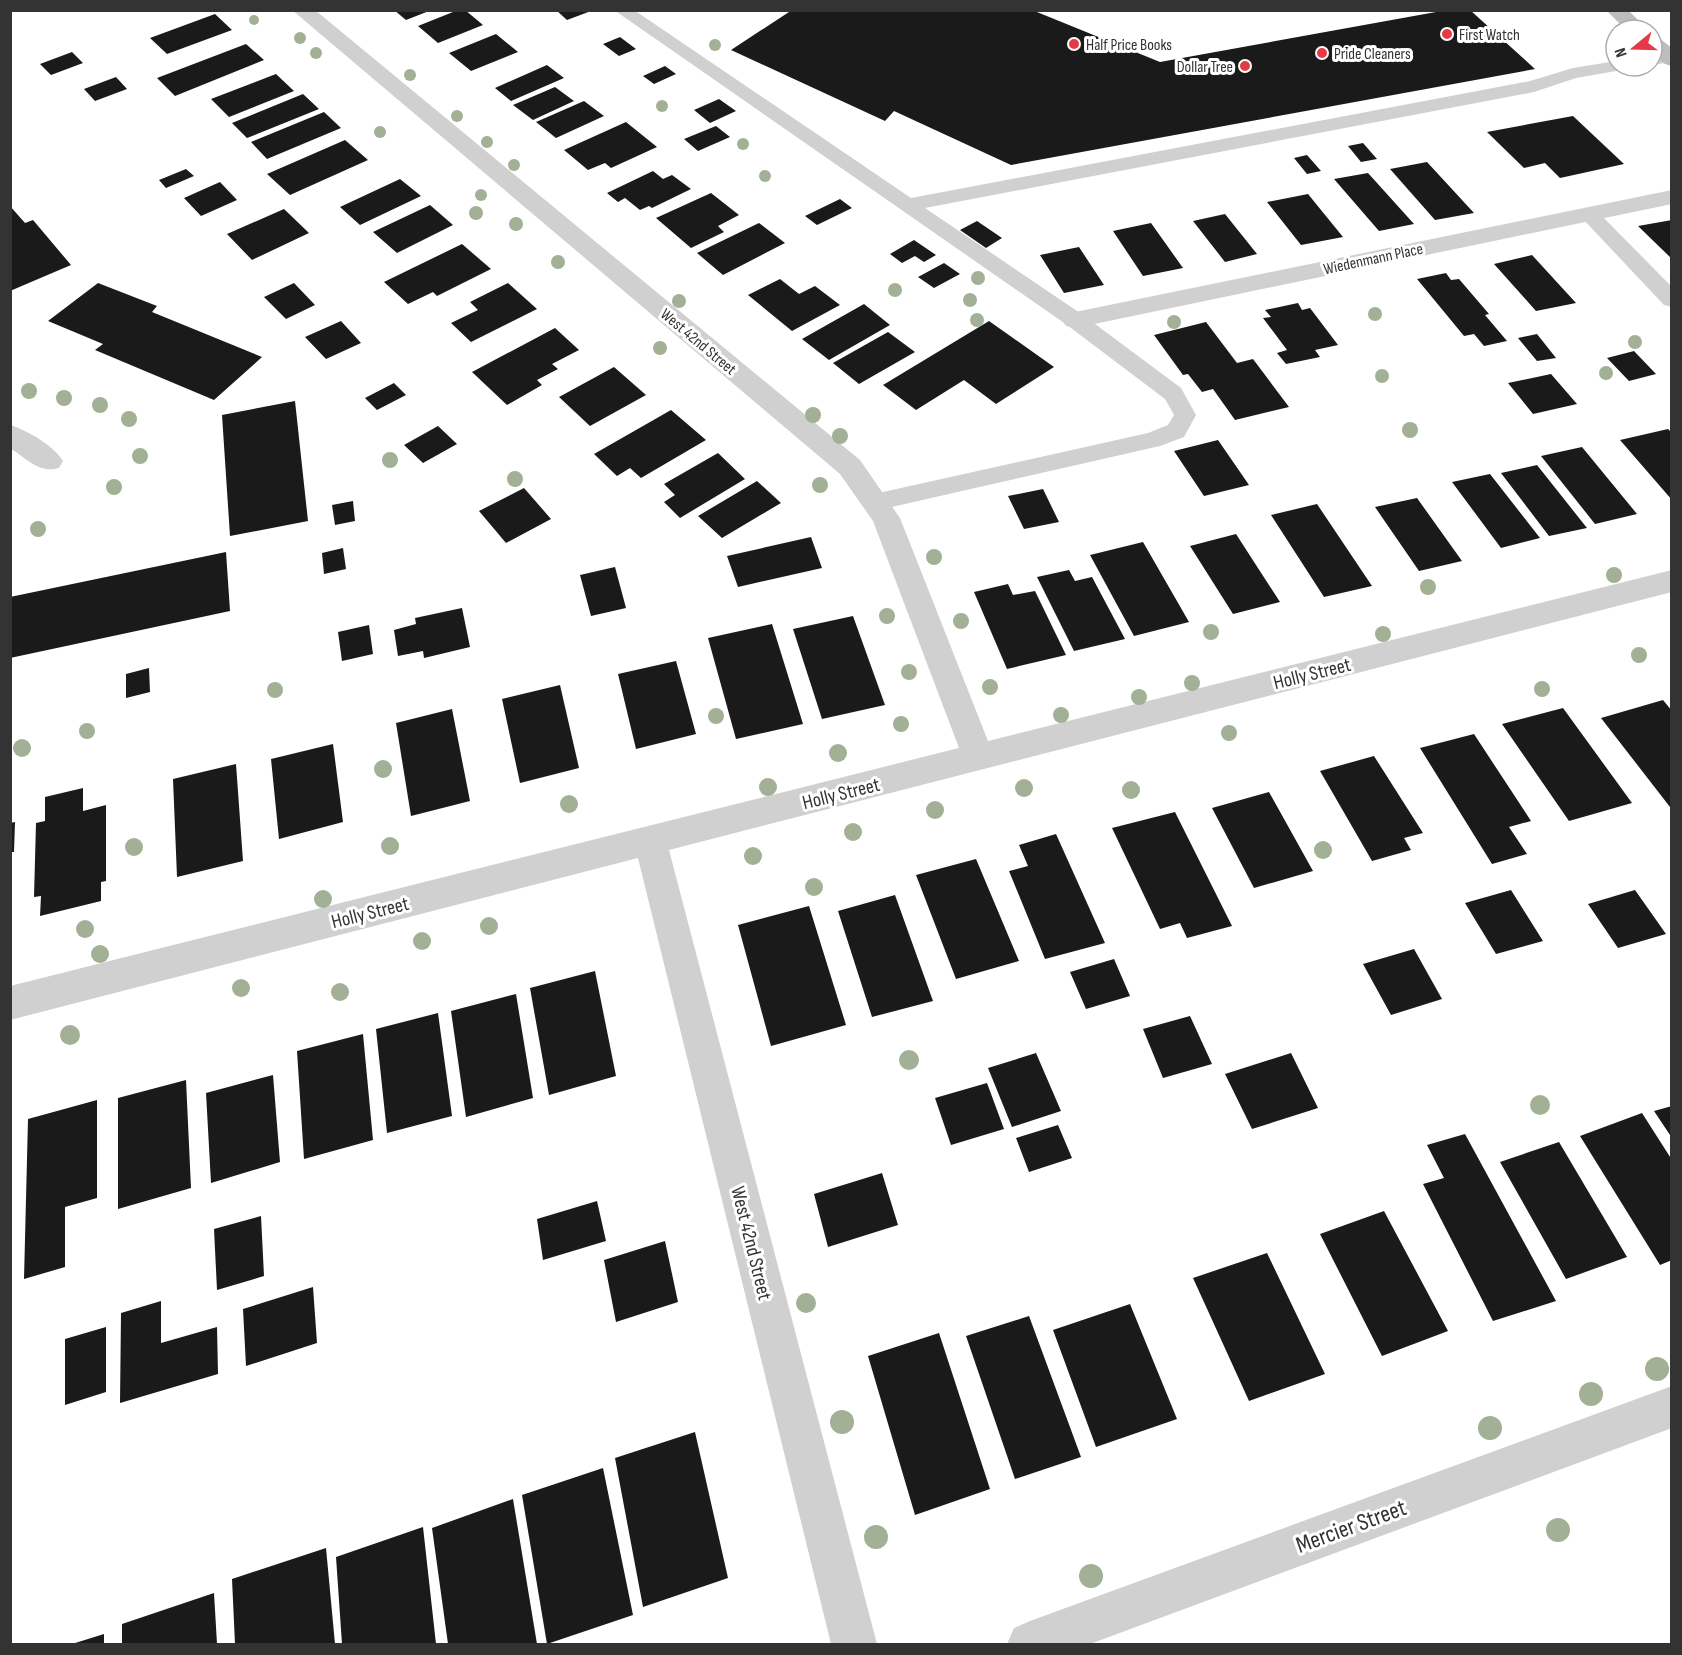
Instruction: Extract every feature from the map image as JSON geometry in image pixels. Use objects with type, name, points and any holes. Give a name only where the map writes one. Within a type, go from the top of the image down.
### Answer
[{"type":"street","name":"West 42nd Street","points":[[302,10],[850,467],[886,518],[979,758]]},
{"type":"street","name":"Wiedenmann Place","points":[[1076,320],[1671,197]]},
{"type":"street","points":[[10,434],[49,461]]},
{"type":"street","name":"Holly Street","points":[[10,1003],[1671,581]]},
{"type":"street","name":"West 42nd Street","points":[[650,842],[854,1644]]},
{"type":"street","name":"Mercier Street","points":[[1030,1644],[1671,1407]]},
{"type":"lane","points":[[622,10],[1076,320],[1173,394],[1185,415],[1176,432],[1152,440],[874,502]]},
{"type":"lane","points":[[907,206],[1534,86],[1573,73],[1604,68]]},
{"type":"lane","points":[[1589,214],[1671,300]]},
{"type":"building","points":[[394,10],[429,10],[429,11],[406,20]]},
{"type":"building","points":[[458,10],[465,10],[483,25],[438,43],[418,26]]},
{"type":"building","points":[[556,10],[591,10],[591,11],[567,20]]},
{"type":"building","points":[[792,10],[1032,10],[1160,62],[1447,10],[1470,10],[1535,69],[1011,165],[894,111],[885,121],[731,50]]},
{"type":"building","points":[[215,14],[232,30],[167,54],[150,38]]},
{"type":"building","points":[[496,34],[518,52],[471,71],[449,53]]},
{"type":"building","points":[[620,37],[636,49],[619,56],[603,44]]},
{"type":"building","points":[[246,44],[264,60],[175,96],[157,78]]},
{"type":"building","points":[[72,52],[83,63],[51,75],[40,64]]},
{"type":"building","points":[[547,65],[564,78],[511,101],[495,88]]},
{"type":"building","points":[[665,66],[676,74],[654,84],[643,76]]},
{"type":"building","points":[[276,74],[294,91],[229,117],[211,99]]},
{"type":"building","points":[[116,77],[127,89],[95,101],[84,89]]},
{"type":"building","points":[[555,87],[574,101],[533,120],[513,105]]},
{"type":"building","points":[[303,94],[319,109],[247,138],[232,123]]},
{"type":"building","points":[[719,99],[736,111],[710,123],[694,110]]},
{"type":"building","points":[[584,101],[604,116],[556,138],[536,122]]},
{"type":"building","points":[[324,112],[341,128],[267,159],[251,142]]},
{"type":"building","points":[[1573,116],[1624,164],[1560,178],[1545,163],[1524,168],[1487,132]]},
{"type":"building","points":[[626,122],[657,147],[611,168],[605,163],[588,170],[564,150]]},
{"type":"building","points":[[716,126],[730,137],[698,151],[684,139]]},
{"type":"building","points":[[345,140],[368,160],[290,195],[267,174]]},
{"type":"building","points":[[1363,143],[1377,159],[1361,162],[1348,146]]},
{"type":"building","points":[[1307,155],[1321,171],[1307,174],[1294,158]]},
{"type":"building","points":[[1427,162],[1474,213],[1435,220],[1390,169]]},
{"type":"building","points":[[186,169],[194,176],[166,188],[159,180]]},
{"type":"building","points":[[653,171],[663,179],[672,175],[691,189],[652,208],[649,206],[640,210],[625,198],[618,202],[607,193]]},
{"type":"building","points":[[1368,173],[1414,224],[1379,231],[1334,179]]},
{"type":"building","points":[[400,179],[421,196],[360,225],[340,207]]},
{"type":"building","points":[[220,182],[237,200],[201,216],[184,198]]},
{"type":"building","points":[[711,193],[739,215],[718,226],[724,232],[691,248],[656,218]]},
{"type":"building","points":[[1308,194],[1343,237],[1301,245],[1267,202]]},
{"type":"building","points":[[840,199],[852,208],[817,225],[805,216]]},
{"type":"building","points":[[430,205],[453,225],[397,253],[373,232]]},
{"type":"building","points":[[10,206],[25,223],[33,220],[71,265],[10,291]]},
{"type":"building","points":[[284,209],[309,233],[252,260],[227,234]]},
{"type":"building","points":[[1225,214],[1257,254],[1225,262],[1193,221]]},
{"type":"building","points":[[1672,220],[1672,259],[1638,226]]},
{"type":"building","points":[[977,221],[1002,238],[986,248],[960,230]]},
{"type":"building","points":[[759,223],[785,243],[723,275],[697,253]]},
{"type":"building","points":[[1151,223],[1183,268],[1143,276],[1113,231]]},
{"type":"building","points":[[914,240],[936,255],[924,262],[915,256],[902,263],[890,254]]},
{"type":"building","points":[[462,244],[491,269],[437,296],[433,292],[408,304],[384,282]]},
{"type":"building","points":[[1079,247],[1104,285],[1064,293],[1040,255]]},
{"type":"building","points":[[1532,255],[1576,303],[1536,311],[1494,264]]},
{"type":"building","points":[[944,263],[960,274],[934,288],[918,277]]},
{"type":"building","points":[[1446,273],[1451,280],[1459,279],[1489,314],[1485,315],[1507,341],[1484,346],[1474,334],[1464,336],[1417,279]]},
{"type":"building","points":[[780,279],[799,294],[815,286],[840,305],[792,331],[748,295]]},
{"type":"building","points":[[98,283],[157,306],[152,312],[262,357],[214,400],[95,350],[103,344],[48,321]]},
{"type":"building","points":[[294,283],[315,305],[286,319],[264,297]]},
{"type":"building","points":[[508,283],[537,309],[471,342],[451,323],[478,310],[470,302]]},
{"type":"building","points":[[1298,303],[1302,310],[1310,308],[1338,345],[1315,350],[1320,357],[1286,364],[1277,353],[1287,350],[1263,318],[1271,317],[1265,310]]},
{"type":"building","points":[[864,304],[890,325],[829,360],[802,339]]},
{"type":"building","points":[[341,321],[361,343],[326,359],[305,337]]},
{"type":"building","points":[[989,321],[1054,367],[996,404],[964,380],[916,410],[883,385]]},
{"type":"building","points":[[1206,322],[1237,363],[1253,359],[1289,407],[1235,420],[1213,389],[1202,392],[1188,374],[1183,375],[1154,335]]},
{"type":"building","points":[[555,328],[579,350],[552,364],[558,369],[537,380],[542,385],[507,405],[472,372]]},
{"type":"building","points":[[888,332],[915,352],[859,384],[833,363]]},
{"type":"building","points":[[1537,334],[1556,358],[1537,361],[1518,338]]},
{"type":"building","points":[[1634,351],[1656,374],[1629,381],[1607,358]]},
{"type":"building","points":[[614,367],[646,395],[590,426],[559,397]]},
{"type":"building","points":[[1551,374],[1577,404],[1533,414],[1508,383]]},
{"type":"building","points":[[394,383],[406,395],[377,410],[365,398]]},
{"type":"building","points":[[295,401],[308,521],[230,536],[222,415]]},
{"type":"building","points":[[671,410],[706,440],[641,478],[630,468],[617,476],[594,454]]},
{"type":"building","points":[[438,426],[457,444],[423,463],[404,445]]},
{"type":"building","points":[[1668,429],[1672,433],[1672,500],[1620,440]]},
{"type":"building","points":[[1218,440],[1249,485],[1204,496],[1174,451]]},
{"type":"building","points":[[1582,447],[1637,514],[1595,524],[1541,456]]},
{"type":"building","points":[[718,453],[745,479],[680,518],[664,502],[675,495],[664,484]]},
{"type":"building","points":[[1537,465],[1587,528],[1549,536],[1501,473]]},
{"type":"building","points":[[1490,474],[1540,538],[1501,548],[1452,482]]},
{"type":"building","points":[[757,481],[781,503],[722,538],[698,516]]},
{"type":"building","points":[[524,488],[551,519],[506,543],[479,511]]},
{"type":"building","points":[[1043,489],[1059,522],[1024,529],[1008,496]]},
{"type":"building","points":[[1417,498],[1462,561],[1419,571],[1375,507]]},
{"type":"building","points":[[353,501],[355,521],[335,525],[332,505]]},
{"type":"building","points":[[1317,504],[1372,586],[1324,597],[1271,515]]},
{"type":"building","points":[[1236,534],[1280,602],[1233,614],[1190,546]]},
{"type":"building","points":[[811,537],[822,568],[738,587],[727,556]]},
{"type":"building","points":[[1143,542],[1189,622],[1134,636],[1090,555]]},
{"type":"building","points":[[343,548],[346,569],[324,574],[322,553]]},
{"type":"building","points":[[226,552],[230,611],[10,658],[10,597]]},
{"type":"building","points":[[615,567],[626,608],[591,616],[580,575]]},
{"type":"building","points":[[1069,570],[1075,581],[1092,577],[1125,639],[1074,651],[1037,577]]},
{"type":"building","points":[[1008,584],[1013,595],[1035,591],[1066,655],[1007,669],[974,592]]},
{"type":"building","points":[[462,608],[470,647],[424,658],[423,651],[398,656],[394,630],[416,624],[415,618]]},
{"type":"building","points":[[853,616],[885,705],[822,719],[793,629]]},
{"type":"building","points":[[772,624],[803,724],[736,739],[708,638]]},
{"type":"building","points":[[369,625],[373,654],[342,661],[338,632]]},
{"type":"building","points":[[676,661],[696,734],[636,749],[618,674]]},
{"type":"building","points":[[149,668],[150,692],[126,698],[126,674]]},
{"type":"building","points":[[560,685],[579,768],[520,783],[502,699]]},
{"type":"building","points":[[1663,700],[1672,711],[1670,807],[1601,718]]},
{"type":"building","points":[[1563,708],[1632,803],[1569,821],[1502,724]]},
{"type":"building","points":[[452,709],[470,801],[411,816],[396,723]]},
{"type":"building","points":[[1474,734],[1531,821],[1509,827],[1527,854],[1492,864],[1420,748]]},
{"type":"building","points":[[333,744],[343,822],[279,839],[271,759]]},
{"type":"building","points":[[1374,756],[1423,833],[1404,838],[1411,850],[1372,861],[1320,771]]},
{"type":"building","points":[[236,764],[243,861],[177,877],[173,779]]},
{"type":"building","points":[[83,788],[83,811],[106,805],[106,881],[101,882],[101,901],[40,916],[41,896],[34,897],[36,823],[45,821],[45,797]]},
{"type":"building","points":[[1269,792],[1313,871],[1254,888],[1212,808]]},
{"type":"building","points":[[1175,812],[1232,926],[1187,938],[1180,923],[1160,929],[1112,828]]},
{"type":"building","points":[[15,822],[14,852],[10,852],[10,823]]},
{"type":"building","points":[[1056,834],[1105,943],[1045,959],[1009,871],[1028,866],[1019,845]]},
{"type":"building","points":[[976,859],[1019,961],[956,979],[916,875]]},
{"type":"building","points":[[1511,890],[1543,941],[1496,954],[1465,903]]},
{"type":"building","points":[[1635,890],[1666,934],[1618,948],[1588,904]]},
{"type":"building","points":[[895,895],[933,1001],[872,1017],[838,911]]},
{"type":"building","points":[[809,906],[846,1025],[771,1046],[738,925]]},
{"type":"building","points":[[1414,949],[1442,999],[1391,1015],[1363,964]]},
{"type":"building","points":[[1114,959],[1130,996],[1086,1009],[1070,972]]},
{"type":"building","points":[[595,971],[616,1076],[549,1095],[530,988]]},
{"type":"building","points":[[516,994],[533,1098],[466,1117],[451,1011]]},
{"type":"building","points":[[438,1013],[452,1116],[387,1133],[376,1029]]},
{"type":"building","points":[[1190,1016],[1212,1064],[1163,1078],[1143,1029]]},
{"type":"building","points":[[363,1034],[373,1140],[304,1159],[297,1051]]},
{"type":"building","points":[[1036,1053],[1061,1111],[1012,1127],[988,1068]]},
{"type":"building","points":[[1291,1053],[1318,1108],[1252,1129],[1225,1074]]},
{"type":"building","points":[[273,1075],[280,1162],[211,1183],[206,1093]]},
{"type":"building","points":[[186,1080],[191,1188],[118,1209],[118,1098]]},
{"type":"building","points":[[987,1083],[1004,1129],[951,1145],[935,1098]]},
{"type":"building","points":[[97,1100],[97,1198],[65,1207],[65,1267],[24,1279],[28,1119]]},
{"type":"building","points":[[1672,1106],[1672,1138],[1654,1111]]},
{"type":"building","points":[[1642,1113],[1672,1160],[1672,1260],[1660,1265],[1580,1136]]},
{"type":"building","points":[[1058,1125],[1072,1158],[1029,1172],[1016,1138]]},
{"type":"building","points":[[1465,1134],[1556,1301],[1493,1321],[1423,1184],[1444,1178],[1427,1145]]},
{"type":"building","points":[[1559,1142],[1627,1257],[1566,1279],[1500,1162]]},
{"type":"building","points":[[882,1173],[898,1225],[828,1247],[814,1194]]},
{"type":"building","points":[[597,1201],[606,1241],[543,1260],[537,1219]]},
{"type":"building","points":[[1384,1211],[1448,1331],[1382,1356],[1320,1234]]},
{"type":"building","points":[[261,1216],[264,1276],[217,1290],[214,1229]]},
{"type":"building","points":[[665,1241],[678,1302],[616,1322],[604,1260]]},
{"type":"building","points":[[1267,1253],[1325,1374],[1249,1401],[1193,1278]]},
{"type":"building","points":[[313,1287],[317,1343],[246,1366],[243,1309]]},
{"type":"building","points":[[161,1301],[161,1343],[217,1327],[218,1374],[120,1403],[121,1313]]},
{"type":"building","points":[[1130,1304],[1177,1419],[1096,1447],[1053,1330]]},
{"type":"building","points":[[1029,1316],[1081,1457],[1015,1479],[966,1336]]},
{"type":"building","points":[[106,1327],[106,1392],[65,1405],[65,1339]]},
{"type":"building","points":[[939,1333],[990,1489],[915,1515],[868,1356]]},
{"type":"building","points":[[695,1432],[728,1578],[643,1607],[615,1458]]},
{"type":"building","points":[[603,1468],[633,1615],[547,1644],[522,1495]]},
{"type":"building","points":[[513,1499],[537,1644],[448,1644],[432,1528]]},
{"type":"building","points":[[423,1527],[436,1644],[342,1644],[336,1557]]},
{"type":"building","points":[[326,1548],[335,1644],[235,1644],[232,1579]]},
{"type":"building","points":[[214,1593],[217,1644],[122,1644],[122,1624]]},
{"type":"building","points":[[104,1634],[104,1644],[72,1644]]},
{"type":"place","name":"First Watch","points":[[1447,34]]},
{"type":"place","name":"Half Price Books","points":[[1074,44]]},
{"type":"place","name":"Pride Cleaners","points":[[1322,53]]},
{"type":"place","name":"Dollar Tree","points":[[1245,66]]}]
